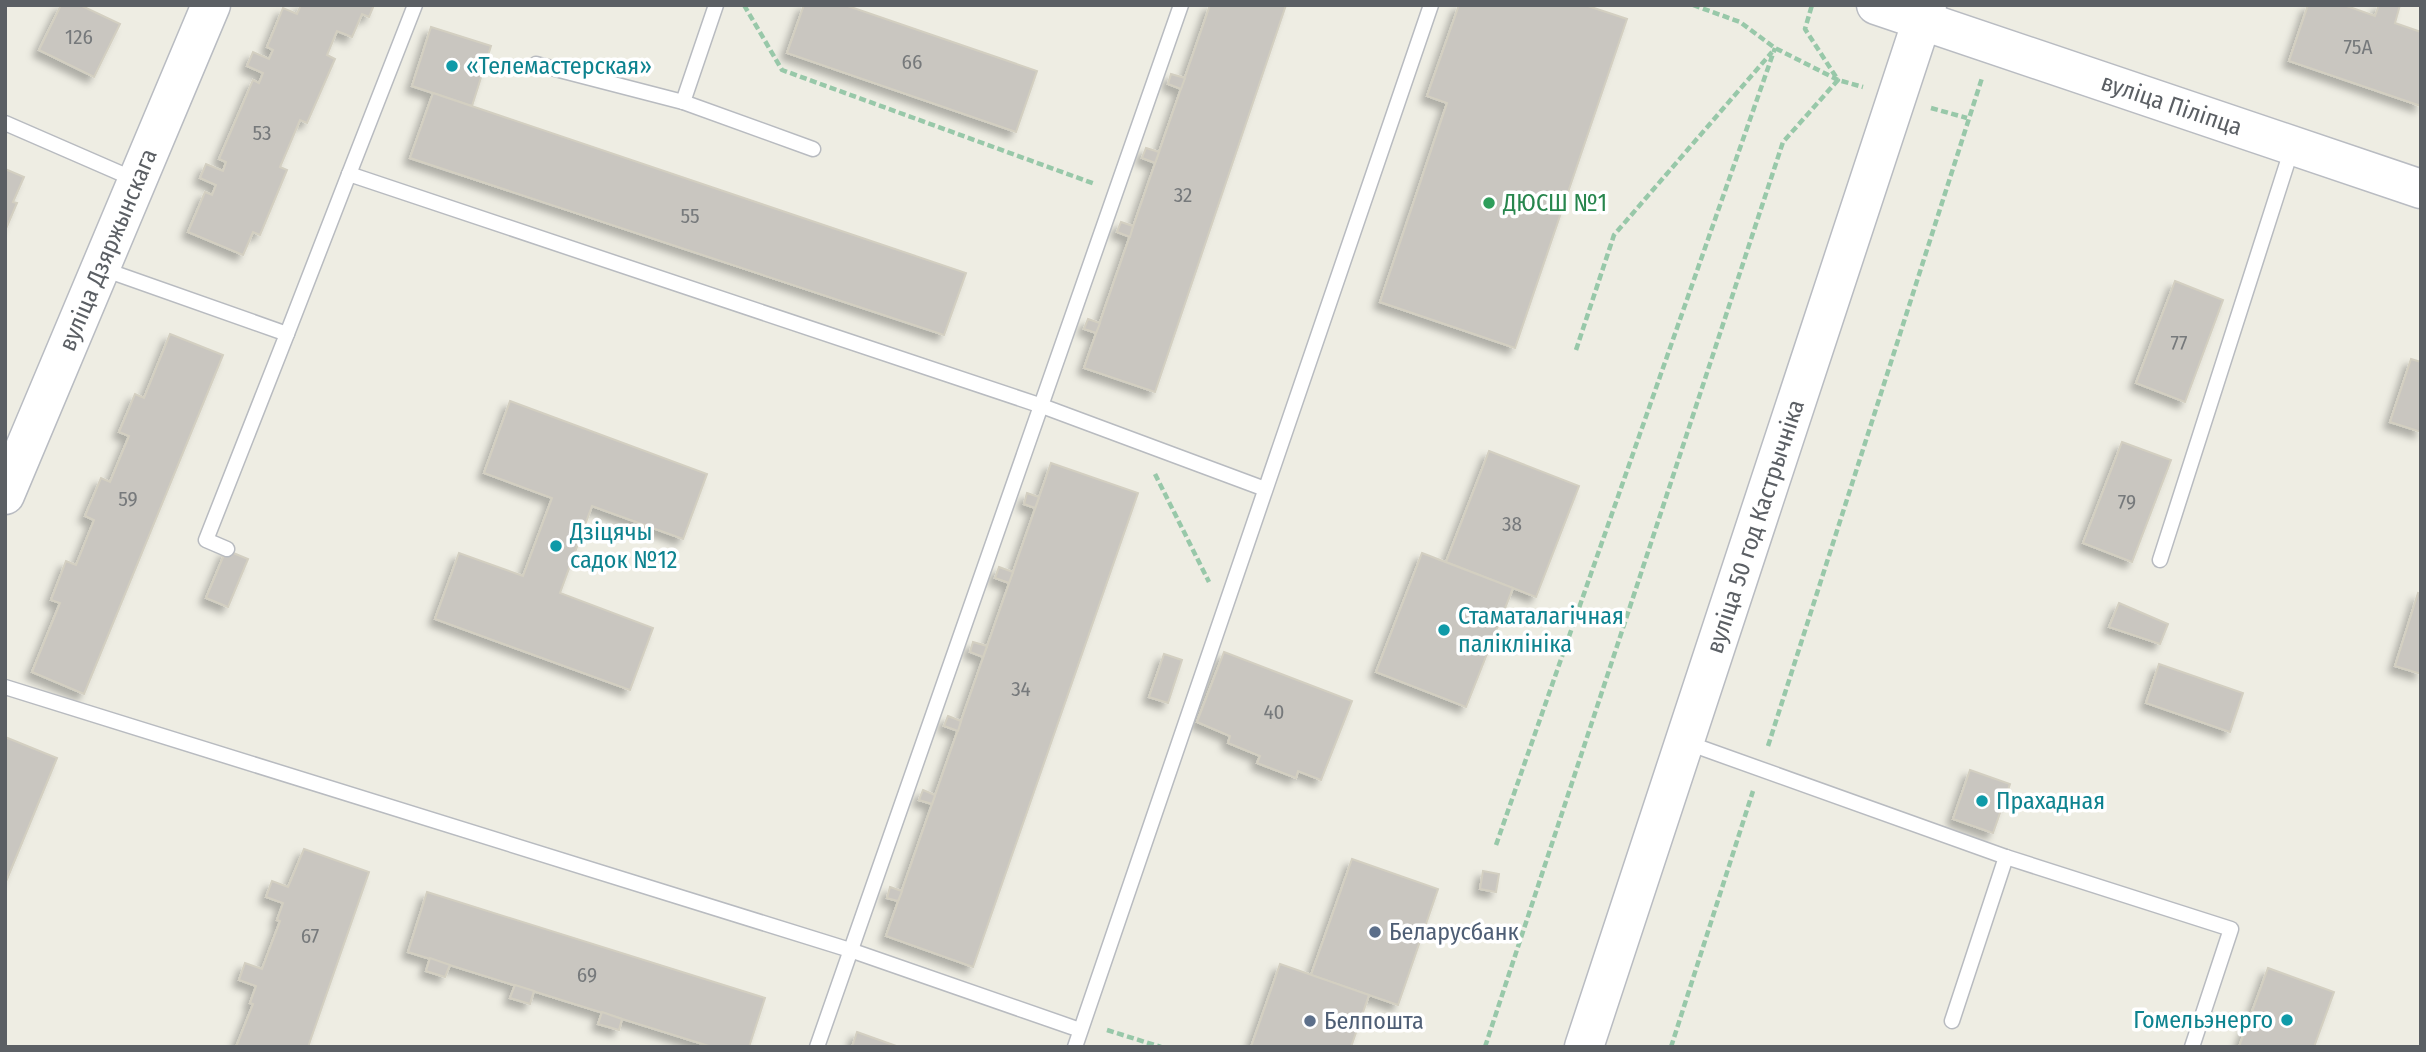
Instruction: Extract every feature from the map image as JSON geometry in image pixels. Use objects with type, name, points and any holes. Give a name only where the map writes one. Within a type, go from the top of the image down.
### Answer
[{"type":"main road","name":"вуліца Дзяржынскага","points":[[5,495],[211,5]]},
{"type":"main road","name":"вуліца Піліпца","points":[[1876,5],[1924,14],[1993,46],[2421,189]]},
{"type":"main road","name":"вуліца 50 год Кастрычніка","points":[[1584,1047],[1924,14]]},
{"type":"lane","points":[[227,549],[206,540],[415,5]]},
{"type":"lane","points":[[684,102],[716,5]]},
{"type":"lane","points":[[817,1047],[1181,5]]},
{"type":"lane","points":[[1075,1047],[1431,5]]},
{"type":"lane","points":[[536,64],[684,102],[813,149]]},
{"type":"lane","points":[[5,123],[139,181]]},
{"type":"lane","points":[[2160,560],[2292,146]]},
{"type":"lane","points":[[349,174],[1042,406],[1265,489]]},
{"type":"lane","points":[[102,268],[287,334]]},
{"type":"lane","points":[[5,687],[850,950],[1082,1026]]},
{"type":"lane","points":[[1685,742],[2007,857],[2231,929],[2192,1047]]},
{"type":"lane","points":[[1952,1021],[2007,857]]},
{"type":"path","points":[[744,5],[782,70],[1116,192]]},
{"type":"path","points":[[1693,5],[1740,22],[1775,48],[1838,80]]},
{"type":"path","points":[[1812,5],[1805,29],[1838,80]]},
{"type":"path","points":[[1671,1047],[1993,46]]},
{"type":"path","points":[[1576,350],[1614,235],[1775,48]]},
{"type":"path","points":[[1496,845],[1775,48]]},
{"type":"path","points":[[1485,1047],[1783,142],[1838,80]]},
{"type":"path","points":[[1139,442],[1224,612]]},
{"type":"path","points":[[1082,1026],[1161,1047]]},
{"type":"building","points":[[61,5],[80,5],[120,24],[94,77],[39,50]]},
{"type":"building","points":[[301,5],[374,5],[369,17],[362,14],[352,37],[337,31],[327,55],[335,59],[307,123],[300,120],[280,167],[287,170],[260,235],[253,232],[243,255],[188,232],[205,192],[212,195],[216,185],[200,178],[206,164],[223,171],[226,162],[219,159],[253,80],[259,83],[263,73],[247,66],[253,52],[269,59],[273,50],[267,47],[283,8],[297,14]]},
{"type":"building","points":[[804,5],[845,5],[1037,71],[1016,132],[787,53]]},
{"type":"building","points":[[1210,5],[1286,5],[1155,392],[1084,368]]},
{"type":"building","name":"ДЮСШ №1","points":[[1459,5],[1585,5],[1627,19],[1515,348],[1380,302],[1447,103],[1427,96]]},
{"type":"building","points":[[2308,5],[2344,5],[2375,16],[2379,5],[2400,5],[2395,23],[2421,32],[2421,106],[2289,61]]},
{"type":"building","name":"«Телемастерская»","points":[[431,27],[491,46],[472,106],[412,86]]},
{"type":"building","points":[[1171,74],[1185,78],[1181,89],[1168,84]]},
{"type":"building","points":[[433,93],[966,273],[944,335],[410,158]]},
{"type":"building","points":[[1146,148],[1159,152],[1155,163],[1142,158]]},
{"type":"building","points":[[5,169],[24,177],[5,231]]},
{"type":"building","points":[[1121,222],[1133,226],[1130,237],[1117,232]]},
{"type":"building","points":[[2175,281],[2223,300],[2185,402],[2136,383]]},
{"type":"building","points":[[1088,319],[1100,323],[1096,333],[1084,329]]},
{"type":"building","points":[[170,334],[223,355],[84,694],[32,672],[60,603],[51,600],[66,561],[76,565],[94,520],[85,516],[101,478],[110,482],[129,436],[119,432],[135,394],[144,398]]},
{"type":"building","points":[[2411,359],[2421,362],[2421,432],[2390,422]]},
{"type":"building","name":"Дзіцячы садок №12","points":[[510,401],[707,474],[683,539],[592,506],[560,593],[653,628],[630,690],[435,619],[459,553],[523,576],[552,498],[484,473]]},
{"type":"building","points":[[2122,442],[2171,460],[2132,562],[2083,543]]},
{"type":"building","points":[[1489,451],[1579,486],[1536,597],[1446,562]]},
{"type":"building","points":[[1051,463],[1138,493],[973,967],[886,936]]},
{"type":"building","points":[[1027,493],[1039,497],[1035,508],[1024,504]]},
{"type":"building","points":[[226,550],[248,559],[228,607],[206,598]]},
{"type":"building","name":"Стаматалагічная паліклініка","points":[[1422,553],[1513,588],[1466,707],[1376,672]]},
{"type":"building","points":[[999,567],[1013,572],[1009,583],[995,578]]},
{"type":"building","points":[[2418,593],[2421,594],[2421,674],[2395,666]]},
{"type":"building","points":[[2119,603],[2168,624],[2160,644],[2109,627]]},
{"type":"building","points":[[973,642],[987,646],[983,657],[970,652]]},
{"type":"building","points":[[1224,652],[1352,701],[1321,780],[1298,771],[1296,778],[1257,763],[1260,756],[1228,743],[1230,736],[1197,722]]},
{"type":"building","points":[[1164,654],[1182,660],[1168,703],[1149,697]]},
{"type":"building","points":[[2159,664],[2243,693],[2230,732],[2146,703]]},
{"type":"building","points":[[948,716],[961,721],[958,731],[944,726]]},
{"type":"building","points":[[5,737],[57,758],[5,884]]},
{"type":"building","name":"Прахадная","points":[[1970,770],[2010,784],[1993,833],[1953,819]]},
{"type":"building","points":[[923,790],[935,795],[932,804],[919,800]]},
{"type":"building","points":[[304,849],[369,872],[308,1047],[236,1047],[253,1004],[250,1003],[256,986],[239,980],[245,963],[262,969],[280,921],[277,920],[283,903],[266,897],[272,881],[288,887]]},
{"type":"building","name":"Беларусбанк","points":[[1352,859],[1438,889],[1398,1005],[1311,975]]},
{"type":"building","points":[[1483,871],[1499,874],[1496,892],[1480,889]]},
{"type":"building","points":[[890,887],[902,891],[898,901],[887,898]]},
{"type":"building","points":[[427,892],[765,998],[749,1047],[712,1047],[408,952]]},
{"type":"building","points":[[430,958],[450,965],[445,977],[426,971]]},
{"type":"building","name":"Белпошта","points":[[1280,964],[1369,995],[1351,1047],[1251,1047]]},
{"type":"building","name":"Гомельэнерго","points":[[2268,968],[2334,992],[2314,1047],[2239,1047]]},
{"type":"building","points":[[515,985],[534,991],[530,1004],[510,998]]},
{"type":"building","points":[[602,1012],[622,1019],[619,1030],[598,1024]]},
{"type":"building","points":[[857,1032],[899,1047],[852,1047]]},
{"type":"place","name":"«Телемастерская»","points":[[452,66]]},
{"type":"place","name":"ДЮСШ №1","points":[[1489,203]]},
{"type":"place","name":"Дзіцячы садок №12","points":[[556,546]]},
{"type":"place","name":"Стаматалагічная паліклініка","points":[[1444,630]]},
{"type":"place","name":"Прахадная","points":[[1982,801]]},
{"type":"place","name":"Беларусбанк","points":[[1375,932]]},
{"type":"place","name":"Гомельэнерго","points":[[2287,1020]]},
{"type":"place","name":"Белпошта","points":[[1310,1021]]}]
